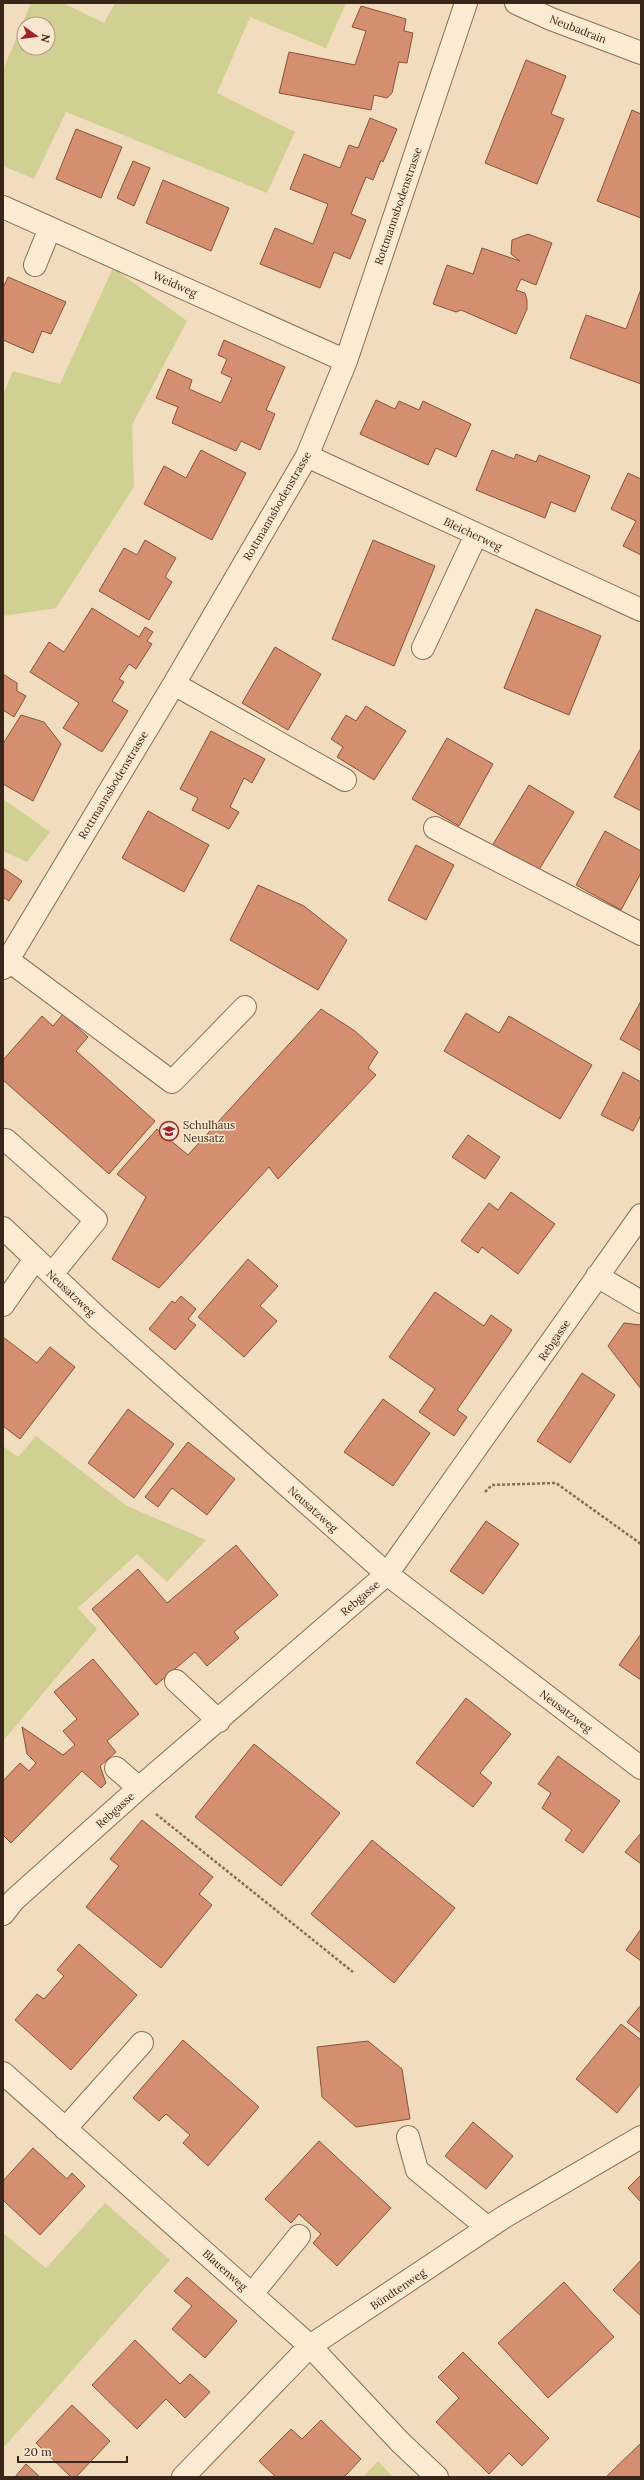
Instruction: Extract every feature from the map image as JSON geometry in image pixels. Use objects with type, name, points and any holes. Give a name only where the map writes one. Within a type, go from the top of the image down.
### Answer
[{"type":"street","name":"Rottmannsbodenstrasse","points":[[6,964],[174,684],[307,456],[346,361],[466,3]]},
{"type":"street","name":"Neubadrain","points":[[516,3],[550,19],[641,53]]},
{"type":"street","name":"Weidweg","points":[[3,207],[346,361]]},
{"type":"street","points":[[35,265],[50,228]]},
{"type":"street","name":"Bleicherweg","points":[[307,456],[641,610]]},
{"type":"street","points":[[423,648],[476,535]]},
{"type":"street","points":[[174,684],[345,780]]},
{"type":"street","points":[[435,828],[641,934]]},
{"type":"street","points":[[6,964],[172,1082],[246,1007]]},
{"type":"street","points":[[6,1140],[96,1220],[52,1274]]},
{"type":"street","name":"Rebgasse","points":[[7,1902],[388,1574],[444,1492],[525,1382],[597,1276],[641,1215]]},
{"type":"street","name":"Neusatzweg","points":[[3,1228],[96,1317],[388,1574],[641,1768]]},
{"type":"street","points":[[3,1305],[35,1259]]},
{"type":"street","points":[[597,1276],[641,1302]]},
{"type":"street","points":[[176,1681],[219,1721]]},
{"type":"street","points":[[116,1768],[135,1791]]},
{"type":"street","points":[[65,2128],[142,2043]]},
{"type":"street","name":"Blauenweg","points":[[3,2073],[310,2346],[400,2442],[437,2477]]},
{"type":"street","points":[[408,2137],[417,2170],[488,2228]]},
{"type":"street","name":"Bündtenweg","points":[[183,2477],[310,2346],[488,2228],[641,2137]]},
{"type":"street","points":[[252,2294],[299,2236]]},
{"type":"path","points":[[483,1494],[492,1485],[556,1483],[641,1544]]},
{"type":"path","points":[[135,1791],[352,1972]]},
{"type":"green space","points":[[31,3],[63,3],[104,23],[115,3],[346,3],[326,48],[250,17],[217,93],[295,132],[267,193],[66,112],[34,179],[3,166],[3,70],[16,39],[16,56],[56,56],[56,16],[26,16]]},
{"type":"green space","points":[[113,268],[187,321],[132,425],[134,487],[56,608],[3,616],[3,395],[13,371],[60,384]]},
{"type":"green space","points":[[3,799],[50,832],[27,862],[3,851]]},
{"type":"green space","points":[[36,1436],[127,1506],[206,1540],[167,1582],[137,1554],[78,1608],[97,1629],[3,1741],[3,1446],[18,1457]]},
{"type":"green space","points":[[105,2203],[170,2260],[5,2446],[3,2444],[3,2233],[46,2268]]},
{"type":"green space","points":[[378,2461],[393,2477],[363,2477]]},
{"type":"building","points":[[361,6],[406,19],[404,31],[413,33],[407,63],[399,62],[392,93],[387,98],[374,95],[371,110],[279,93],[289,52],[355,65],[366,31],[352,27]]},
{"type":"building","points":[[526,60],[566,76],[551,114],[564,119],[537,184],[485,163]]},
{"type":"building","points":[[632,110],[641,114],[641,218],[597,201]]},
{"type":"building","points":[[370,118],[397,129],[383,162],[381,160],[373,180],[366,177],[351,214],[366,220],[350,259],[334,252],[320,288],[260,264],[275,228],[313,244],[328,204],[290,189],[304,154],[340,168],[349,145],[358,148]]},
{"type":"building","points":[[76,129],[122,147],[101,198],[56,179]]},
{"type":"building","points":[[133,161],[150,168],[134,206],[117,198]]},
{"type":"building","points":[[163,180],[229,208],[211,251],[146,223]]},
{"type":"building","points":[[528,234],[552,243],[536,285],[521,279],[516,290],[525,293],[527,309],[516,334],[461,310],[456,312],[433,304],[447,265],[473,274],[482,248],[520,261],[511,254],[512,240]]},
{"type":"building","points":[[8,277],[66,302],[51,334],[42,331],[33,353],[3,340],[3,288]]},
{"type":"building","points":[[641,289],[641,384],[570,358],[586,315],[626,329]]},
{"type":"building","points":[[224,340],[285,367],[266,410],[275,414],[260,450],[241,441],[236,451],[172,423],[178,407],[156,398],[168,369],[192,380],[189,389],[221,403],[232,378],[221,373],[227,359],[218,355]]},
{"type":"building","points":[[376,400],[395,409],[399,401],[419,410],[423,401],[471,424],[456,457],[436,448],[428,465],[360,434]]},
{"type":"building","points":[[201,450],[246,473],[212,540],[144,504],[164,466],[186,478]]},
{"type":"building","points":[[492,450],[514,459],[516,454],[536,462],[539,455],[590,476],[575,512],[551,502],[545,518],[476,490]]},
{"type":"building","points":[[628,473],[641,479],[641,555],[623,546],[636,521],[611,509]]},
{"type":"building","points":[[145,540],[176,558],[165,577],[172,582],[149,620],[99,591],[124,548],[137,555]]},
{"type":"building","points":[[373,540],[435,566],[394,666],[332,639]]},
{"type":"building","points":[[92,608],[139,637],[145,627],[153,632],[147,641],[152,644],[136,669],[129,664],[119,679],[124,682],[112,701],[128,711],[102,752],[63,728],[79,703],[30,672],[49,642],[64,652]]},
{"type":"building","points":[[536,609],[601,636],[569,715],[504,688]]},
{"type":"building","points":[[275,647],[321,674],[288,730],[242,703]]},
{"type":"building","points":[[3,674],[17,683],[17,691],[26,696],[14,717],[3,710]]},
{"type":"building","points":[[366,706],[406,731],[374,780],[337,757],[343,747],[331,739],[346,715],[356,721]]},
{"type":"building","points":[[21,715],[44,722],[61,744],[33,801],[3,784],[3,744]]},
{"type":"building","points":[[211,731],[265,759],[252,783],[244,778],[230,807],[239,812],[229,829],[192,810],[198,798],[180,789]]},
{"type":"building","points":[[447,738],[493,764],[459,826],[412,799]]},
{"type":"building","points":[[641,748],[641,811],[614,797]]},
{"type":"building","points":[[529,785],[574,812],[537,873],[492,846]]},
{"type":"building","points":[[148,811],[209,845],[184,892],[122,858]]},
{"type":"building","points":[[605,831],[641,851],[641,873],[621,910],[576,885]]},
{"type":"building","points":[[416,845],[454,865],[426,920],[388,900]]},
{"type":"building","points":[[3,868],[22,881],[9,901],[3,897]]},
{"type":"building","points":[[258,885],[304,906],[347,940],[318,990],[230,940]]},
{"type":"building","points":[[641,1001],[641,1051],[620,1039]]},
{"type":"building","points":[[321,1009],[355,1031],[378,1052],[368,1068],[376,1075],[278,1179],[269,1167],[159,1288],[112,1259],[146,1197],[117,1174],[157,1129],[188,1155]]},
{"type":"building","points":[[466,1013],[499,1033],[509,1016],[592,1065],[560,1119],[444,1051]]},
{"type":"building","points":[[63,1014],[88,1037],[76,1051],[155,1121],[109,1174],[3,1080],[3,1060],[42,1016],[53,1026]]},
{"type":"building","points":[[623,1072],[641,1082],[641,1115],[633,1131],[601,1115]]},
{"type":"building","points":[[468,1135],[500,1157],[485,1179],[452,1157]]},
{"type":"building","points":[[511,1192],[555,1224],[518,1274],[482,1247],[478,1253],[461,1241],[489,1203],[498,1210]]},
{"type":"building","points":[[248,1259],[278,1286],[260,1306],[277,1321],[244,1357],[198,1317]]},
{"type":"building","points":[[435,1292],[484,1326],[491,1315],[512,1330],[457,1410],[467,1417],[454,1436],[419,1412],[435,1389],[389,1357]]},
{"type":"building","points":[[181,1296],[196,1309],[188,1319],[196,1325],[175,1350],[149,1329],[172,1301],[175,1303]]},
{"type":"building","points":[[624,1323],[641,1325],[641,1389],[608,1346]]},
{"type":"building","points":[[3,1337],[37,1363],[50,1347],[75,1367],[20,1439],[3,1426]]},
{"type":"building","points":[[582,1373],[615,1395],[570,1463],[537,1441]]},
{"type":"building","points":[[383,1399],[430,1433],[393,1486],[344,1452]]},
{"type":"building","points":[[128,1409],[174,1444],[134,1498],[88,1463]]},
{"type":"building","points":[[188,1442],[235,1479],[207,1515],[172,1488],[158,1507],[145,1497]]},
{"type":"building","points":[[486,1521],[519,1544],[483,1594],[450,1571]]},
{"type":"building","points":[[236,1545],[278,1595],[234,1632],[239,1638],[207,1666],[195,1652],[156,1685],[92,1609],[138,1569],[167,1603]]},
{"type":"building","points":[[641,1634],[641,1680],[619,1665]]},
{"type":"building","points":[[93,1659],[139,1714],[107,1741],[116,1752],[100,1766],[106,1783],[101,1788],[82,1771],[11,1843],[3,1835],[3,1781],[20,1763],[29,1771],[36,1763],[27,1754],[22,1727],[63,1755],[75,1745],[63,1731],[77,1719],[54,1692]]},
{"type":"building","points":[[466,1698],[511,1734],[480,1773],[492,1783],[473,1807],[416,1763]]},
{"type":"building","points":[[254,1744],[340,1813],[281,1886],[195,1817]]},
{"type":"building","points":[[558,1756],[620,1801],[583,1853],[565,1840],[572,1830],[542,1808],[551,1793],[538,1784]]},
{"type":"building","points":[[142,1820],[213,1877],[199,1894],[212,1905],[161,1968],[86,1907],[119,1866],[110,1859]]},
{"type":"building","points":[[641,1833],[641,1864],[625,1852]]},
{"type":"building","points":[[372,1840],[455,1908],[394,1983],[311,1914]]},
{"type":"building","points":[[641,1929],[641,1961],[626,1950]]},
{"type":"building","points":[[79,1944],[137,1995],[71,2070],[15,2020],[37,1994],[44,1999],[64,1976],[57,1970]]},
{"type":"building","points":[[641,2005],[641,2033],[627,2022]]},
{"type":"building","points":[[621,2024],[641,2040],[641,2083],[617,2113],[576,2079]]},
{"type":"building","points":[[183,2040],[259,2107],[208,2166],[183,2143],[190,2135],[166,2114],[159,2121],[133,2098]]},
{"type":"building","points":[[368,2041],[402,2069],[410,2119],[356,2127],[322,2097],[317,2047]]},
{"type":"building","points":[[473,2122],[513,2156],[486,2189],[445,2156]]},
{"type":"building","points":[[319,2141],[391,2208],[337,2266],[313,2243],[321,2234],[299,2214],[291,2223],[265,2199]]},
{"type":"building","points":[[33,2148],[67,2179],[72,2173],[85,2186],[40,2235],[3,2200],[3,2181]]},
{"type":"building","points":[[641,2175],[641,2202],[628,2188]]},
{"type":"building","points":[[641,2260],[641,2316],[613,2290]]},
{"type":"building","points":[[187,2277],[237,2321],[205,2358],[172,2329],[192,2306],[174,2291]]},
{"type":"building","points":[[564,2282],[614,2337],[548,2398],[498,2343]]},
{"type":"building","points":[[135,2340],[180,2384],[190,2374],[210,2392],[185,2418],[166,2399],[137,2429],[92,2385]]},
{"type":"building","points":[[463,2352],[549,2438],[522,2466],[509,2453],[489,2474],[436,2422],[459,2398],[438,2377]]},
{"type":"building","points":[[72,2405],[110,2441],[76,2477],[71,2477],[36,2443]]},
{"type":"building","points":[[321,2420],[361,2459],[344,2477],[276,2477],[259,2461],[291,2429],[302,2439]]},
{"type":"building","points":[[641,2443],[641,2477],[606,2477]]},
{"type":"building","points":[[26,2464],[40,2477],[15,2477]]},
{"type":"place","name":"Schulhaus Neusatz","points":[[169,1131]]}]
